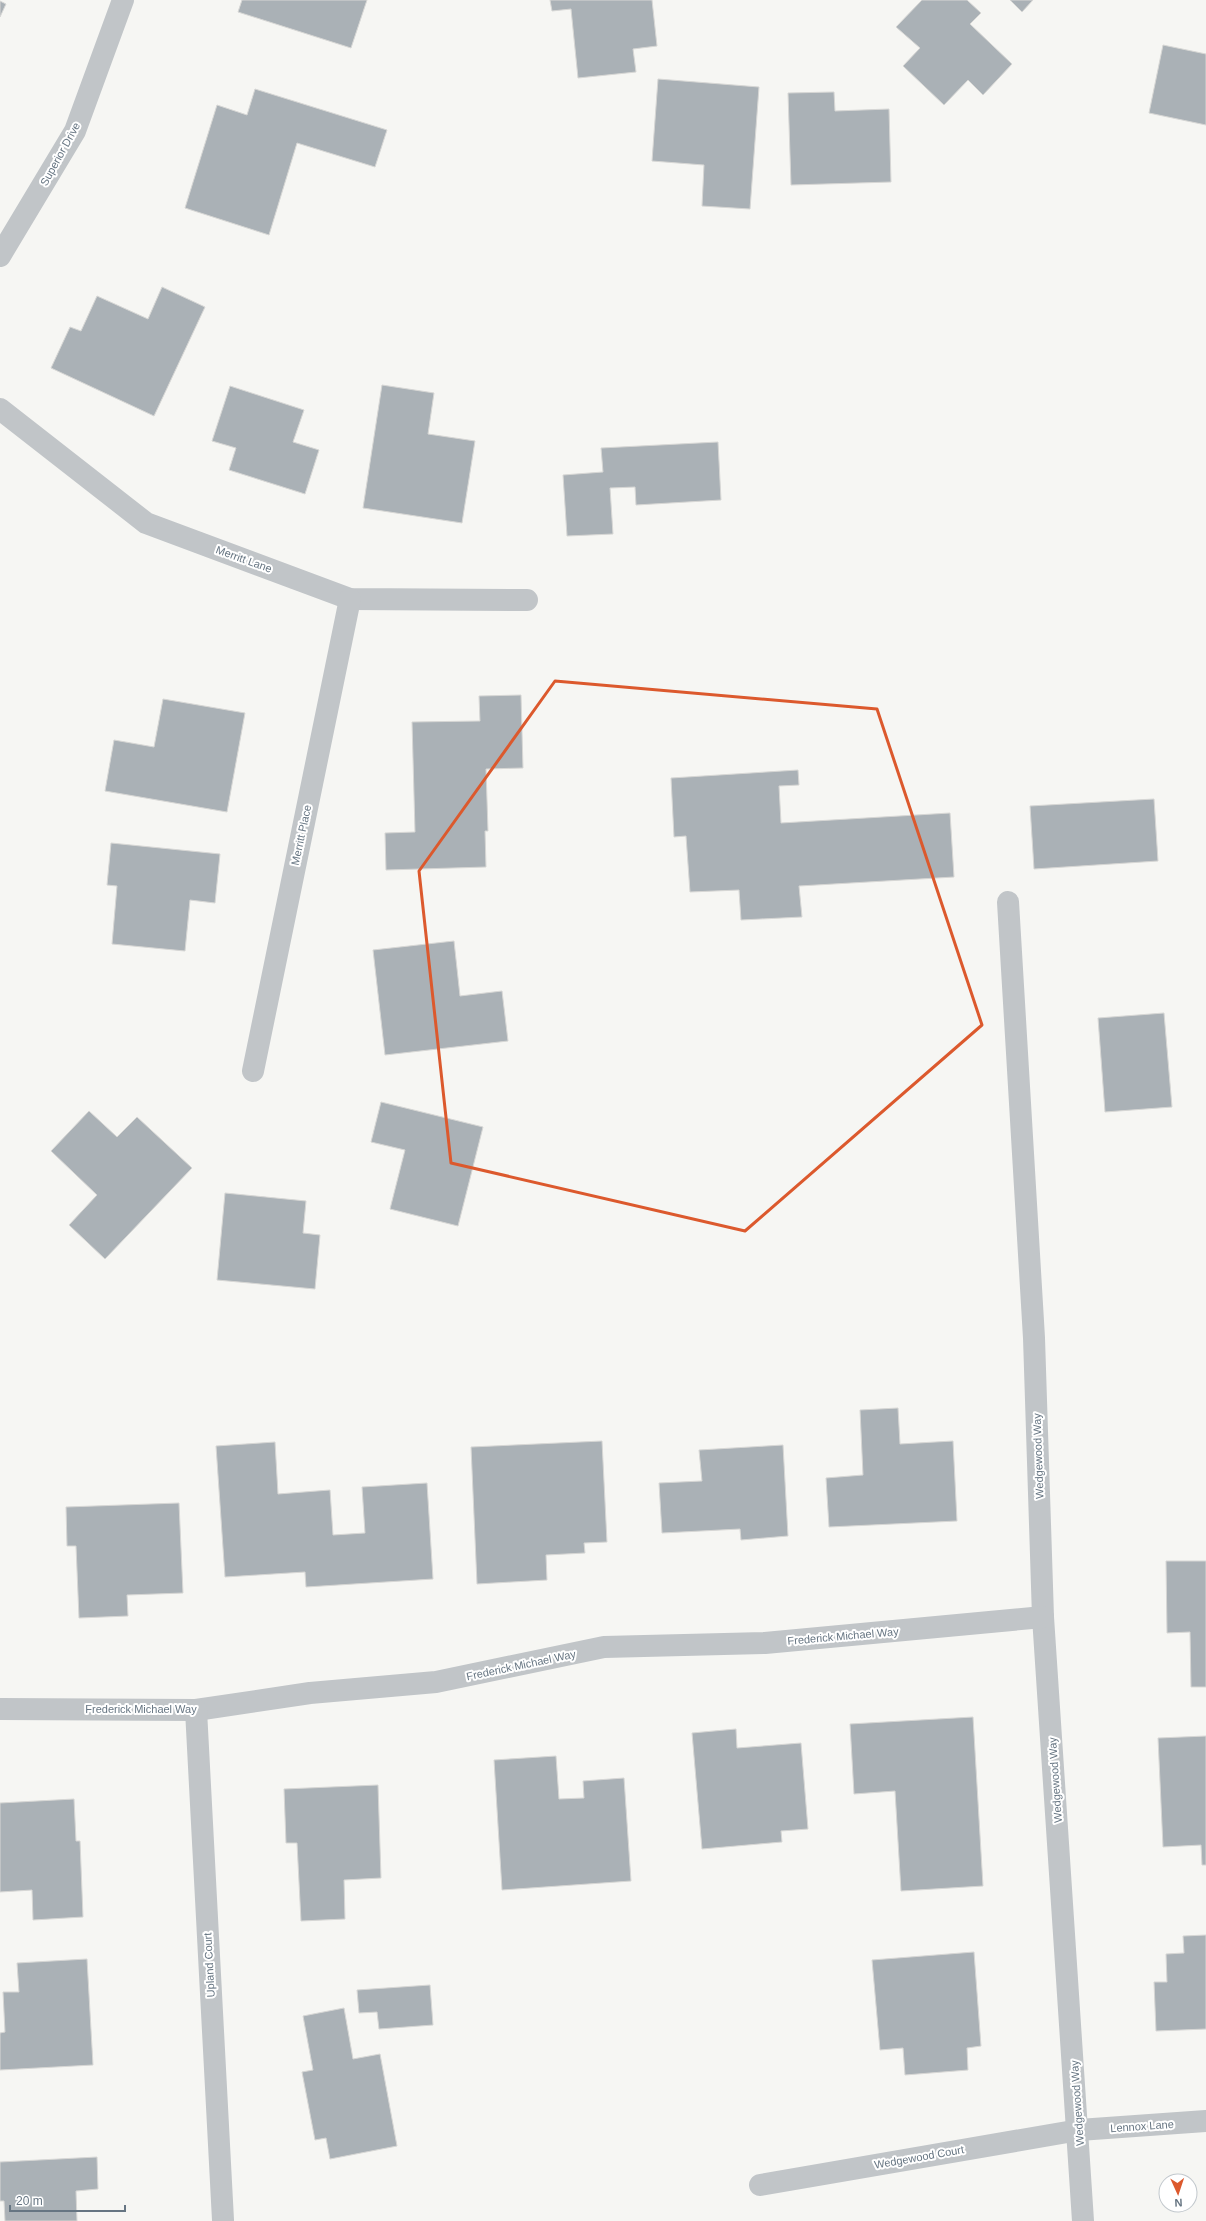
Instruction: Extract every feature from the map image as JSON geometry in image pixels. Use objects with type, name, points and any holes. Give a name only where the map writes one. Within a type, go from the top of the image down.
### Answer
[{"type":"street","name":"Superior Drive","points":[[0,256],[75,131],[123,0]]},
{"type":"street","name":"Merritt Lane","points":[[0,409],[146,523],[350,599],[527,600]]},
{"type":"street","name":"Merritt Place","points":[[252,1071],[350,599]]},
{"type":"street","name":"Wedgewood Way","points":[[1008,902],[1034,1338],[1043,1617],[1079,2130],[1083,2221]]},
{"type":"street","name":"Frederick Michael Way","points":[[0,1709],[196,1710],[310,1693],[436,1682],[604,1647],[765,1643],[1043,1617]]},
{"type":"street","name":"Upland Court","points":[[196,1710],[223,2220]]},
{"type":"street","name":"Lennox Lane","points":[[1079,2130],[1206,2121]]},
{"type":"street","name":"Wedgewood Court","points":[[760,2185],[1079,2130]]},
{"type":"highlighted area","points":[[555,681],[877,709],[982,1025],[745,1231],[451,1163],[419,871]]},
{"type":"building","points":[[242,0],[367,0],[351,48],[238,12]]},
{"type":"building","points":[[550,0],[652,0],[657,46],[633,49],[636,72],[578,78],[571,9],[552,11]]},
{"type":"building","points":[[922,0],[967,0],[981,13],[970,24],[1012,64],[983,95],[968,80],[944,105],[903,66],[920,48],[896,27]]},
{"type":"building","points":[[1010,0],[1033,0],[1022,12]]},
{"type":"building","points":[[0,1],[6,4],[0,17]]},
{"type":"building","points":[[1163,45],[1206,54],[1206,125],[1149,113]]},
{"type":"building","points":[[658,79],[759,87],[750,209],[702,206],[704,165],[652,161]]},
{"type":"building","points":[[255,89],[387,130],[375,167],[297,143],[269,235],[185,208],[217,105],[247,115]]},
{"type":"building","points":[[834,92],[835,111],[889,109],[891,182],[791,185],[788,93]]},
{"type":"building","points":[[162,287],[205,307],[154,416],[51,368],[70,327],[81,331],[97,296],[148,319]]},
{"type":"building","points":[[382,385],[434,393],[428,434],[475,441],[462,523],[363,508]]},
{"type":"building","points":[[230,386],[304,410],[293,442],[319,450],[305,494],[229,470],[236,448],[212,441]]},
{"type":"building","points":[[718,442],[721,500],[636,505],[635,487],[610,488],[613,534],[567,536],[563,475],[603,472],[601,448]]},
{"type":"building","points":[[521,695],[523,768],[486,769],[488,831],[485,831],[486,867],[386,870],[385,833],[415,832],[412,722],[480,721],[479,696]]},
{"type":"building","points":[[163,699],[245,713],[227,812],[105,791],[114,740],[154,747]]},
{"type":"building","points":[[798,770],[799,785],[779,786],[781,823],[950,813],[954,877],[799,886],[802,917],[741,920],[739,890],[690,892],[686,836],[674,837],[671,778]]},
{"type":"building","points":[[1154,799],[1158,861],[1034,869],[1030,806]]},
{"type":"building","points":[[111,843],[220,854],[215,903],[190,900],[185,951],[112,944],[117,886],[107,885]]},
{"type":"building","points":[[454,941],[460,996],[502,991],[508,1041],[385,1055],[373,950]]},
{"type":"building","points":[[1164,1013],[1172,1107],[1105,1112],[1098,1018]]},
{"type":"building","points":[[381,1102],[483,1127],[458,1226],[390,1209],[405,1150],[371,1142]]},
{"type":"building","points":[[89,1111],[117,1137],[137,1117],[192,1168],[105,1259],[69,1225],[97,1195],[51,1151]]},
{"type":"building","points":[[225,1193],[306,1201],[303,1233],[320,1235],[315,1289],[217,1280]]},
{"type":"building","points":[[898,1408],[900,1444],[953,1441],[957,1521],[829,1527],[826,1478],[863,1475],[860,1410]]},
{"type":"building","points":[[602,1441],[607,1542],[584,1543],[585,1553],[546,1555],[547,1580],[477,1584],[471,1447]]},
{"type":"building","points":[[275,1442],[278,1494],[330,1490],[333,1535],[365,1533],[362,1487],[427,1483],[433,1579],[306,1587],[305,1572],[225,1577],[216,1446]]},
{"type":"building","points":[[783,1445],[788,1536],[741,1540],[740,1529],[662,1533],[659,1483],[702,1481],[699,1450]]},
{"type":"building","points":[[179,1503],[183,1593],[127,1595],[128,1616],[79,1618],[76,1546],[67,1546],[66,1507]]},
{"type":"building","points":[[1166,1561],[1206,1561],[1206,1687],[1191,1687],[1190,1632],[1167,1633]]},
{"type":"building","points":[[973,1717],[983,1886],[901,1891],[895,1791],[854,1794],[850,1724]]},
{"type":"building","points":[[736,1729],[737,1748],[801,1743],[808,1829],[781,1831],[782,1842],[702,1849],[692,1733]]},
{"type":"building","points":[[1206,1736],[1206,1865],[1202,1865],[1201,1845],[1163,1847],[1158,1738]]},
{"type":"building","points":[[556,1756],[559,1799],[584,1798],[583,1781],[624,1778],[631,1881],[502,1890],[494,1760]]},
{"type":"building","points":[[378,1785],[381,1878],[344,1880],[345,1919],[301,1921],[297,1843],[286,1843],[284,1789]]},
{"type":"building","points":[[74,1799],[76,1841],[80,1841],[83,1917],[33,1920],[32,1890],[0,1892],[0,1803]]},
{"type":"building","points":[[1206,1935],[1206,2029],[1156,2031],[1154,1982],[1167,1982],[1166,1954],[1184,1953],[1183,1936]]},
{"type":"building","points":[[974,1952],[981,2046],[967,2048],[968,2070],[905,2075],[903,2048],[880,2050],[872,1960]]},
{"type":"building","points":[[87,1959],[93,2065],[0,2070],[0,2033],[5,2032],[3,1992],[19,1992],[17,1963]]},
{"type":"building","points":[[430,1985],[433,2025],[379,2029],[377,2012],[359,2013],[357,1990]]},
{"type":"building","points":[[344,2008],[353,2059],[380,2054],[397,2146],[330,2159],[326,2138],[315,2140],[302,2072],[313,2070],[303,2016]]},
{"type":"building","points":[[97,2157],[98,2189],[76,2191],[77,2221],[5,2221],[4,2201],[0,2201],[0,2162]]}]
